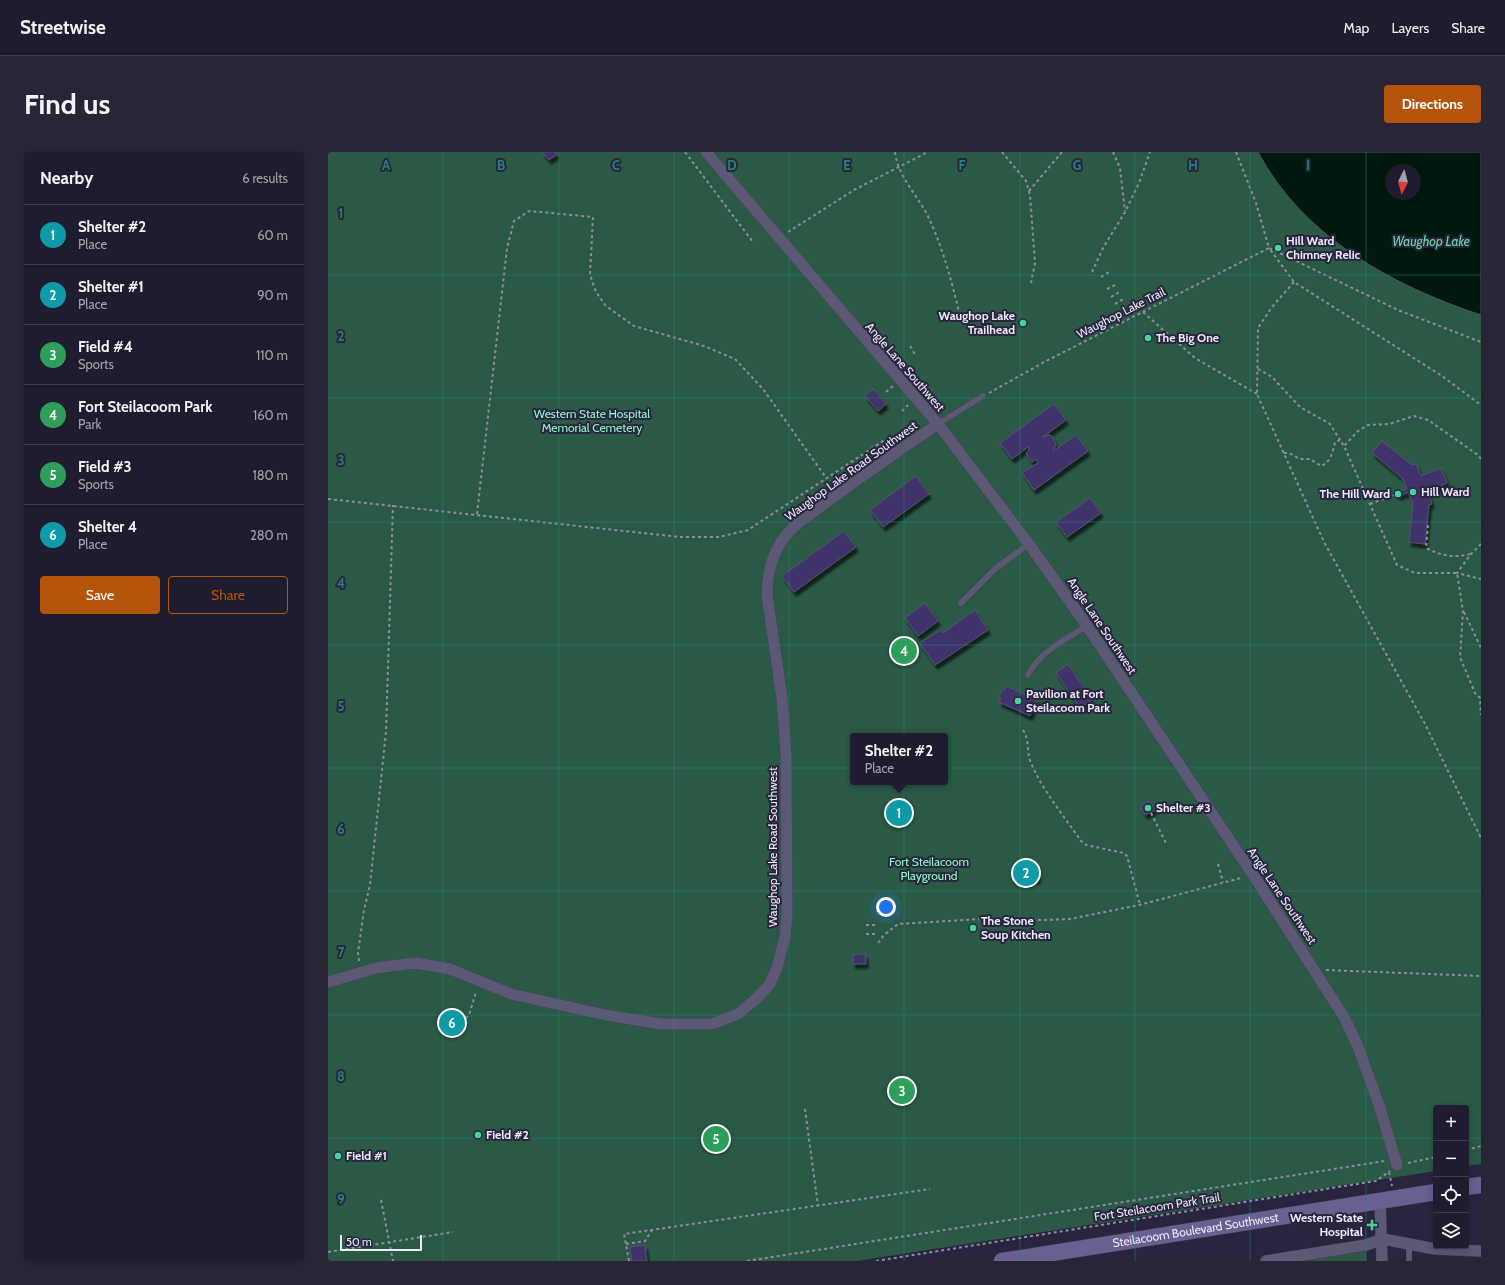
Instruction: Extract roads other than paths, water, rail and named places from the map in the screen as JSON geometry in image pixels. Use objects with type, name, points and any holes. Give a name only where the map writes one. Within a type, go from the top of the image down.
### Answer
[{"type":"main road","points":[[1469,1187],[1481,1185]]},
{"type":"main road","name":"Steilacoom Boulevard Southwest","points":[[1002,1261],[1433,1192]]},
{"type":"street","name":"Angle Lane Southwest","points":[[706,152],[938,424],[1029,544],[1087,626],[1255,878],[1344,1017],[1357,1044],[1380,1108],[1394,1165]]},
{"type":"street","name":"Waughop Lake Road Southwest","points":[[328,982],[362,972],[415,963],[433,965],[450,969],[511,994],[606,1015],[661,1024],[720,1022],[738,1014],[756,999],[770,984],[778,965],[786,936],[787,916],[786,754],[782,698],[767,584],[772,562],[781,543],[800,522],[854,482],[938,424]]},
{"type":"street","points":[[1380,1201],[1383,1239],[1382,1261]]},
{"type":"street","points":[[1266,1261],[1366,1245],[1383,1239],[1435,1249],[1481,1251]]},
{"type":"lane","name":"Waughop Lake Road Southwest","points":[[938,424],[983,396]]},
{"type":"lane","points":[[961,603],[996,568],[1029,544]]},
{"type":"lane","points":[[1028,675],[1034,663],[1043,654],[1087,626]]},
{"type":"lane","points":[[1409,1244],[1409,1261]]},
{"type":"water","name":"Waughop Lake","points":[[1258,152],[1481,152],[1481,315],[1415,289],[1384,273],[1353,254],[1325,233],[1299,209],[1277,182]]},
{"type":"place","name":"Hill Ward Chimney Relic","points":[[1278,248]]},
{"type":"place","name":"Waughop Lake Trailhead","points":[[1023,323]]},
{"type":"place","name":"The Big One","points":[[1148,338]]},
{"type":"place","name":"Hill Ward","points":[[1413,492]]},
{"type":"place","name":"The Hill Ward","points":[[1398,494]]},
{"type":"place","name":"Fort Steilacoom Park","points":[[904,651]]},
{"type":"place","name":"Pavilion at Fort Steilacoom Park","points":[[1018,701]]},
{"type":"place","name":"Shelter #3","points":[[1148,808]]},
{"type":"place","name":"Shelter #2","points":[[899,813]]},
{"type":"place","name":"Shelter #1","points":[[1026,873]]},
{"type":"place","name":"The Stone Soup Kitchen","points":[[973,928]]},
{"type":"place","name":"Shelter 4","points":[[452,1023]]},
{"type":"place","name":"Field #4","points":[[902,1091]]},
{"type":"place","name":"Field #2","points":[[478,1135]]},
{"type":"place","name":"Field #3","points":[[716,1139]]},
{"type":"place","name":"Field #1","points":[[338,1156]]},
{"type":"place","name":"Western State Hospital","points":[[1372,1225]]},
{"type":"park label","name":"Western State Hospital Memorial Cemetery","points":[[592,421]]},
{"type":"park label","name":"Fort Steilacoom Playground","points":[[929,869]]}]
